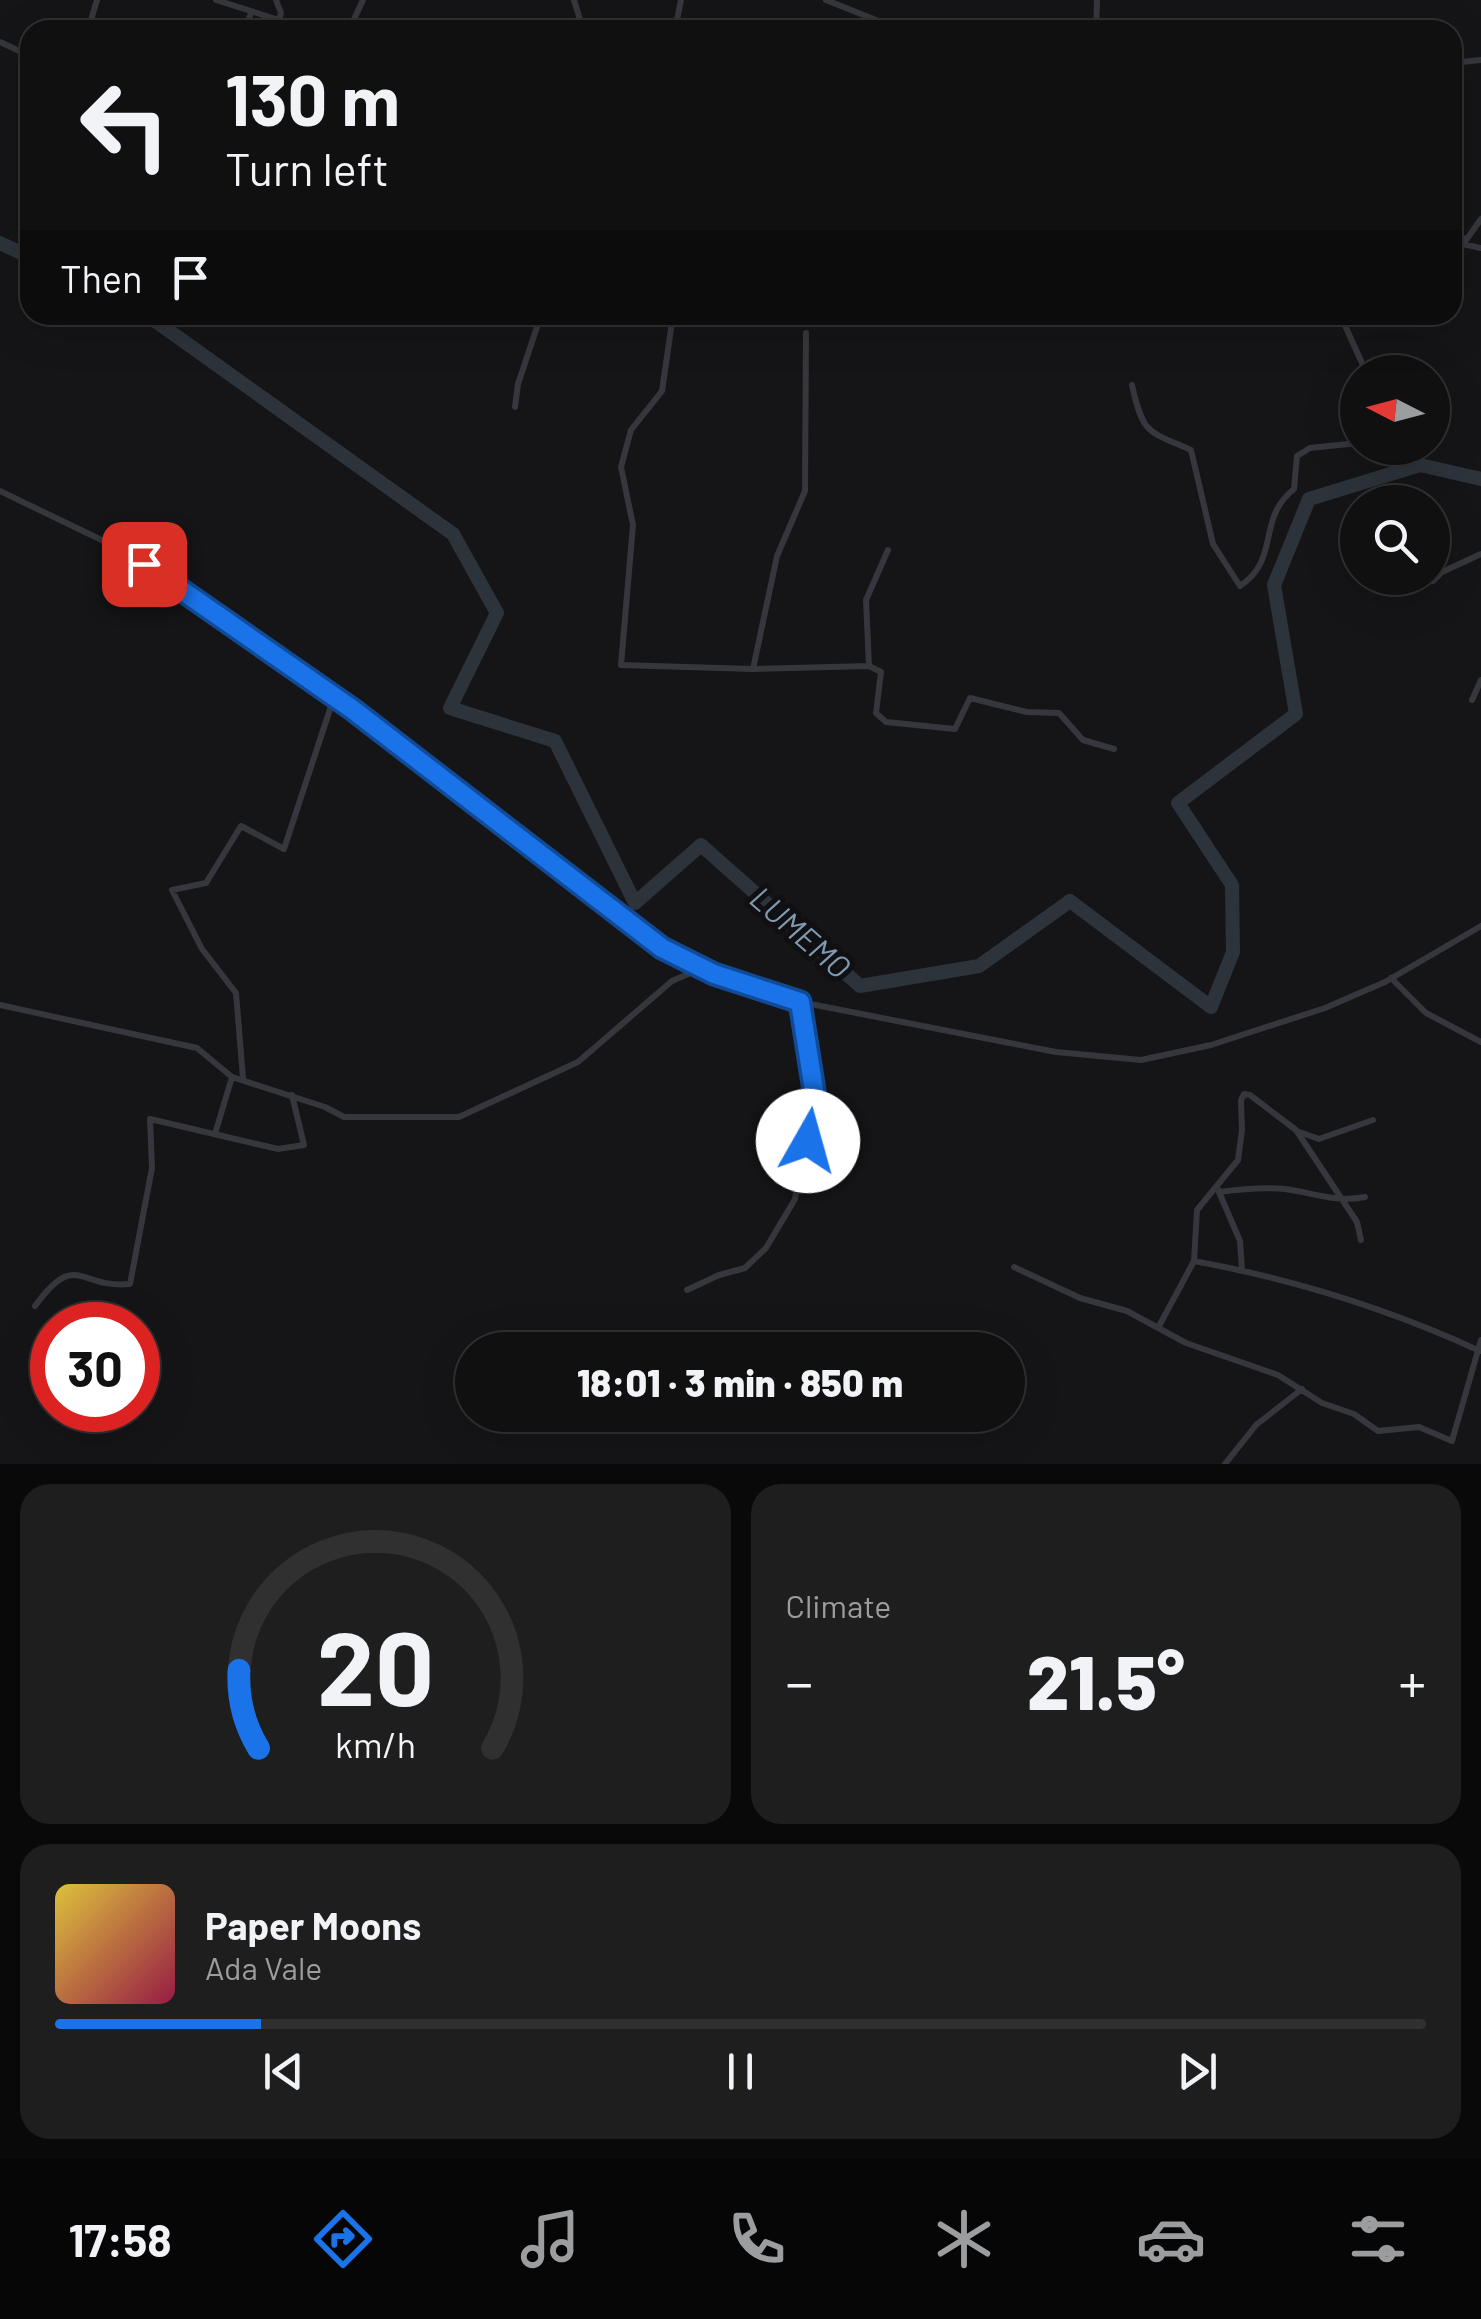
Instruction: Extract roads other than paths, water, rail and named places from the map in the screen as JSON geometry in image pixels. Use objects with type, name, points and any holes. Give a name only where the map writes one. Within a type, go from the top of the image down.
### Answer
[{"type":"street","points":[[216,0],[279,20],[281,13],[276,0]]},
{"type":"street","points":[[826,0],[876,20]]},
{"type":"street","points":[[249,20],[251,13]]},
{"type":"street","points":[[1462,245],[1481,219]]},
{"type":"street","points":[[1464,242],[1481,248]]},
{"type":"street","points":[[515,408],[518,384],[538,325]]},
{"type":"street","points":[[672,325],[662,391],[631,430],[621,467],[634,526],[621,666],[753,670],[869,666],[881,672],[876,714],[886,722],[954,729],[970,698],[1027,712],[1059,713],[1083,740],[1114,749]]},
{"type":"street","points":[[1345,325],[1358,355]]},
{"type":"street","points":[[753,670],[777,556],[805,491],[806,333]]},
{"type":"street","points":[[1132,385],[1137,412],[1148,430],[1191,450],[1214,544],[1240,586],[1255,576],[1264,561],[1269,524],[1285,496],[1294,489],[1298,456],[1310,448],[1340,445]]},
{"type":"street","points":[[0,491],[114,546],[174,583],[334,697],[662,948],[714,974],[800,1002],[1056,1052],[1141,1060],[1211,1045],[1325,1008],[1391,978],[1481,926]]},
{"type":"street","points":[[869,666],[866,600],[888,550]]},
{"type":"street","points":[[1450,568],[1481,554]]},
{"type":"street","points":[[1472,700],[1481,680]]},
{"type":"street","points":[[243,1078],[236,993],[202,950],[172,890],[206,883],[241,826],[284,849],[334,697]]},
{"type":"street","points":[[0,1005],[197,1048],[232,1076],[350,1118],[459,1117],[578,1062],[672,981],[695,971],[714,974]]},
{"type":"street","points":[[1391,978],[1426,1012],[1481,1042]]},
{"type":"street","points":[[687,1290],[745,1268],[766,1248],[795,1199],[814,1090],[800,1002]]},
{"type":"street","points":[[215,1134],[232,1076]]},
{"type":"street","points":[[1159,1326],[1194,1260],[1197,1210],[1238,1160],[1244,1094],[1296,1130],[1319,1139],[1372,1120]]},
{"type":"street","points":[[39,1302],[60,1278],[71,1273],[111,1286],[130,1284],[152,1168],[150,1120],[278,1149],[304,1145],[292,1095]]},
{"type":"street","points":[[1296,1130],[1357,1222],[1361,1240]]},
{"type":"street","points":[[1218,1189],[1274,1188],[1324,1194],[1342,1202],[1365,1197]]},
{"type":"street","points":[[1218,1189],[1240,1241],[1242,1270]]},
{"type":"street","points":[[1194,1260],[1242,1270],[1416,1321],[1480,1351]]},
{"type":"street","points":[[1014,1266],[1080,1298],[1127,1311],[1186,1343],[1278,1375],[1322,1403],[1354,1414],[1378,1432],[1419,1427],[1452,1440],[1481,1340]]},
{"type":"street","points":[[1225,1464],[1256,1425],[1302,1389]]},
{"type":"waterway","name":"LUMEMO","points":[[0,243],[20,252]]},
{"type":"waterway","name":"LUMEMO","points":[[161,325],[453,534],[497,613],[450,708],[555,741],[635,903],[701,845],[860,986],[979,966],[1070,901],[1211,1007],[1233,952],[1232,885],[1178,803],[1296,714],[1274,585],[1309,499],[1420,465],[1481,479]]}]
